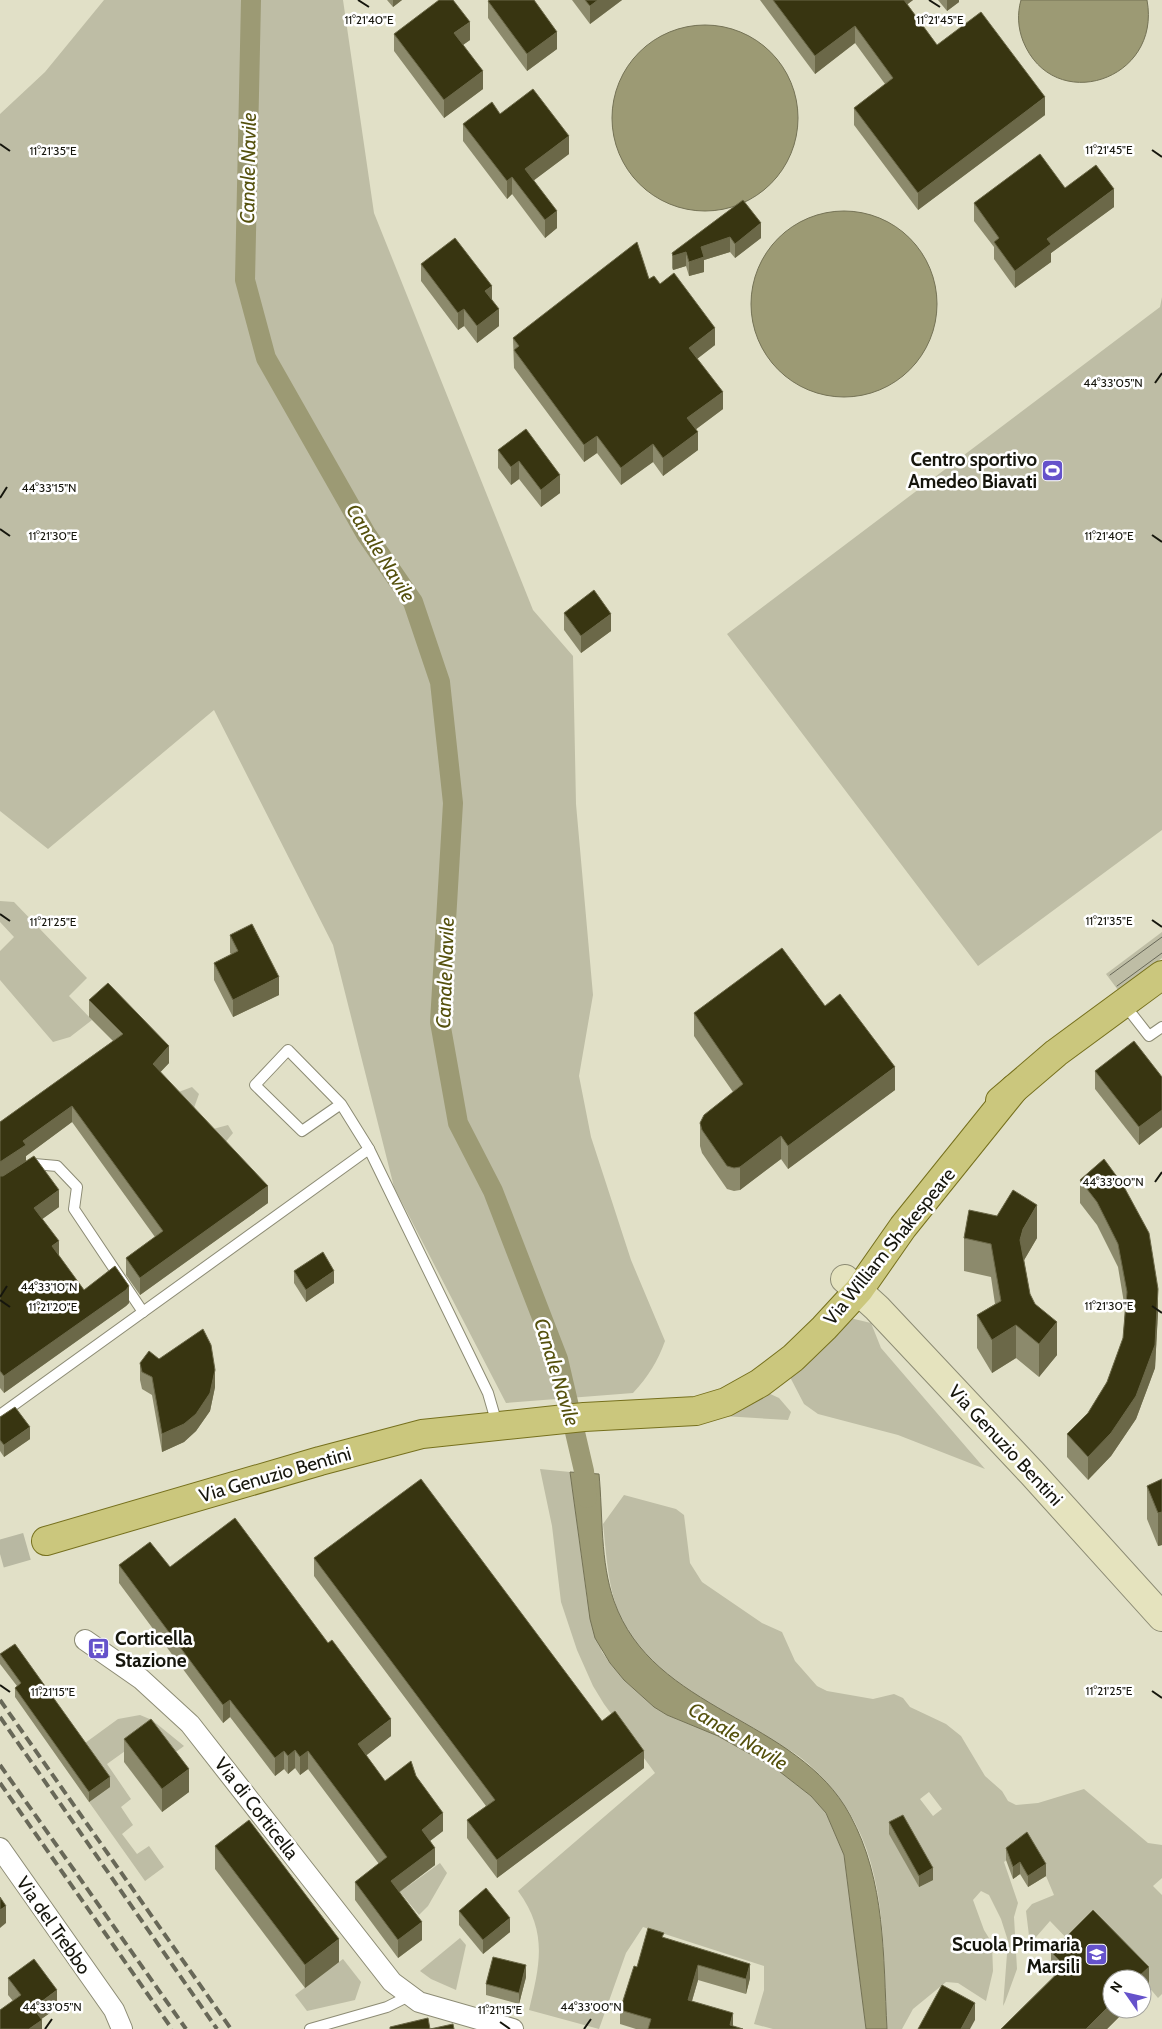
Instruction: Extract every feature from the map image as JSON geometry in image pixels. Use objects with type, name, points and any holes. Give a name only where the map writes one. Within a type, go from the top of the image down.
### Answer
[{"type":"main road","name":"Via William Shakespeare","points":[[503,1425],[696,1411],[726,1402],[760,1383],[793,1358],[852,1284],[876,1235],[928,1169],[968,1127],[1014,1089],[1162,975]]},
{"type":"main road","name":"Via Genuzio Bentini","points":[[46,1541],[320,1461],[422,1434],[503,1425]]},
{"type":"street","name":"Via Genuzio Bentini","points":[[852,1284],[1032,1473],[1162,1617]]},
{"type":"street","name":"Via di Corticella","points":[[85,1640],[141,1679],[190,1724],[383,1972],[409,1996],[432,2006],[513,2029]]},
{"type":"street","name":"Via del Trebbo","points":[[0,1848],[114,2010],[122,2029]]},
{"type":"lane","points":[[1124,1003],[1149,1036],[1162,1027]]},
{"type":"lane","points":[[341,1104],[302,1131],[255,1084],[288,1050],[341,1104],[369,1149],[503,1425]]},
{"type":"lane","points":[[0,1415],[369,1149]]},
{"type":"lane","points":[[20,1173],[34,1164],[57,1166],[76,1187],[74,1209],[143,1312]]},
{"type":"lane","points":[[310,2029],[387,2007],[409,1996]]},
{"type":"green space","points":[[104,0],[343,0],[374,213],[533,610],[573,656],[576,804],[593,995],[579,1076],[591,1137],[631,1260],[665,1341],[652,1368],[633,1393],[506,1403],[394,1187],[333,945],[214,710],[48,849],[0,811],[0,114],[45,72]]},
{"type":"green space","name":"Centro sportivo Amedeo Biavati","points":[[1162,297],[1162,830],[978,966],[727,634],[1160,307]]},
{"type":"green space","points":[[0,901],[14,902],[87,978],[69,996],[92,1020],[70,1037],[53,1042],[0,980],[0,951],[14,937],[0,922]]},
{"type":"green space","points":[[1162,932],[1162,958],[1118,990],[1106,974]]},
{"type":"green space","points":[[192,1087],[199,1094],[190,1119],[168,1096]]},
{"type":"green space","points":[[228,1125],[233,1133],[219,1150],[202,1132]]},
{"type":"green space","points":[[850,1318],[871,1323],[881,1348],[985,1469],[898,1435],[818,1414],[804,1404],[790,1377],[826,1346]]},
{"type":"green space","points":[[766,1392],[779,1398],[791,1412],[788,1420],[723,1416]]},
{"type":"green space","points":[[540,1469],[570,1472],[587,1599],[602,1652],[624,1680],[654,1707],[667,1715],[718,1736],[775,1768],[811,1796],[826,1813],[844,1855],[866,2029],[773,2029],[754,2024],[764,1990],[764,1966],[643,1927],[626,1953],[599,2029],[529,2010],[538,1963],[538,1935],[528,1906],[518,1891],[655,1773],[604,1704],[593,1686],[577,1650],[561,1602],[552,1526]]},
{"type":"green space","points":[[624,1495],[676,1509],[684,1515],[690,1563],[702,1582],[762,1623],[782,1632],[795,1661],[817,1686],[827,1691],[873,1699],[894,1694],[903,1698],[910,1707],[946,1724],[961,1736],[985,1776],[1002,1791],[1008,1801],[1016,1805],[1038,1803],[1084,1789],[1148,1843],[1162,1845],[1162,1878],[1153,1886],[1162,1895],[1162,1994],[1158,1998],[1152,1991],[1152,1969],[1121,1969],[1076,1948],[1050,1921],[1030,1944],[1026,1911],[1032,1904],[1054,1895],[1046,1876],[1027,1844],[1004,1862],[1018,1903],[1014,1917],[1017,1969],[1003,2006],[1008,1941],[1001,1919],[989,1895],[981,1891],[973,1900],[984,1930],[992,1943],[993,1971],[986,2001],[958,1983],[946,1982],[913,2009],[902,2029],[887,2029],[884,1946],[877,1890],[871,1863],[862,1837],[849,1812],[827,1783],[801,1758],[687,1691],[653,1663],[627,1630],[616,1605],[607,1565],[603,1524]],"holes":[[[929,1792],[942,1809],[933,1816],[920,1799]]]},
{"type":"green space","points":[[140,1715],[152,1720],[184,1746],[165,1760],[146,1736],[107,1764],[131,1799],[121,1807],[133,1825],[122,1834],[137,1854],[149,1846],[164,1867],[145,1881],[89,1802],[81,1746],[118,1719]]},
{"type":"green space","points":[[440,1863],[447,1873],[428,1906],[419,1915],[400,1892]]},
{"type":"green space","points":[[460,1938],[466,1945],[456,1990],[431,1979],[420,1971]]},
{"type":"green space","points":[[343,1959],[361,1982],[355,2000],[307,2011],[295,1995]]},
{"type":"water","points":[[1021,0],[1147,0],[1147,28],[1138,51],[1122,68],[1102,79],[1079,82],[1057,78],[1038,64],[1023,41],[1019,21]]},
{"type":"water","points":[[705,25],[741,32],[771,52],[791,82],[798,118],[791,154],[771,184],[741,204],[705,211],[669,204],[639,184],[619,154],[612,118],[619,82],[639,52],[669,32]]},
{"type":"water","points":[[844,211],[880,218],[910,238],[930,268],[937,304],[930,340],[910,370],[880,390],[844,397],[808,390],[778,370],[758,340],[751,304],[758,268],[778,238],[808,218]]},
{"type":"water","points":[[570,1472],[599,1474],[606,1570],[614,1601],[633,1638],[660,1667],[692,1692],[762,1733],[796,1756],[826,1782],[850,1815],[862,1840],[876,1892],[883,1947],[887,2029],[866,2029],[844,1855],[826,1813],[811,1796],[775,1768],[718,1736],[667,1715],[654,1707],[624,1680],[610,1663],[595,1638],[590,1619]]},
{"type":"building","points":[[439,0],[453,0],[470,22],[454,33],[483,71],[444,100],[394,34]]},
{"type":"building","points":[[534,0],[557,32],[527,54],[488,1]]},
{"type":"building","points":[[585,0],[598,0],[590,6]]},
{"type":"building","points":[[773,0],[904,0],[937,45],[981,12],[1045,97],[918,193],[854,108],[893,78],[855,26],[815,56]]},
{"type":"building","points":[[533,89],[569,136],[525,169],[557,211],[545,220],[512,177],[507,181],[463,124],[492,102],[500,114]]},
{"type":"building","points":[[1040,154],[1065,188],[1096,165],[1114,189],[1047,239],[1051,244],[1015,271],[994,242],[999,238],[974,203]]},
{"type":"building","points":[[743,200],[761,223],[735,244],[730,237],[701,247],[704,257],[689,262],[686,252],[673,256],[672,253]]},
{"type":"building","points":[[455,238],[492,286],[485,291],[499,309],[477,326],[464,309],[458,313],[421,264]]},
{"type":"building","points":[[637,242],[649,279],[654,276],[660,284],[674,273],[715,328],[689,348],[723,392],[687,418],[698,432],[663,458],[653,444],[621,468],[597,436],[584,445],[514,350],[519,346],[513,338]]},
{"type":"building","points":[[526,429],[560,475],[541,490],[519,461],[511,467],[498,450]]},
{"type":"building","points":[[594,590],[611,614],[581,636],[564,613]]},
{"type":"building","points":[[252,924],[279,977],[233,1000],[214,963],[238,951],[230,935]]},
{"type":"building","points":[[782,948],[825,1006],[840,994],[895,1067],[788,1146],[781,1136],[740,1167],[734,1168],[727,1166],[702,1130],[700,1123],[704,1115],[743,1084],[694,1013]]},
{"type":"building","points":[[108,983],[169,1046],[153,1064],[268,1186],[140,1278],[126,1258],[163,1231],[72,1106],[23,1141],[26,1145],[0,1162],[0,1122],[123,1034],[89,1000]]},
{"type":"building","points":[[1134,1041],[1162,1077],[1162,1110],[1139,1127],[1095,1071]]},
{"type":"building","points":[[34,1156],[59,1190],[34,1208],[59,1241],[52,1246],[84,1290],[115,1266],[129,1286],[4,1376],[0,1371],[0,1176],[3,1176]]},
{"type":"building","points":[[1104,1159],[1123,1185],[1149,1233],[1158,1289],[1155,1345],[1136,1396],[1111,1433],[1088,1457],[1067,1434],[1088,1413],[1107,1382],[1123,1338],[1127,1292],[1118,1244],[1097,1202],[1080,1180]]},
{"type":"building","points":[[1013,1190],[1037,1205],[1023,1229],[1020,1240],[1030,1294],[1035,1304],[1057,1322],[1039,1344],[1016,1325],[992,1340],[977,1315],[1001,1301],[991,1244],[964,1238],[969,1210],[997,1216]]},
{"type":"building","points":[[323,1252],[334,1271],[306,1290],[294,1271]]},
{"type":"building","points":[[203,1329],[211,1345],[215,1370],[210,1393],[196,1414],[184,1424],[162,1434],[152,1377],[142,1372],[140,1363],[149,1351],[159,1359]]},
{"type":"building","points":[[15,1407],[30,1427],[4,1445],[0,1440],[0,1417]]},
{"type":"building","points":[[421,1479],[602,1721],[615,1711],[644,1751],[497,1860],[467,1820],[495,1800],[314,1558]]},
{"type":"building","points":[[1162,1479],[1162,1512],[1158,1513],[1147,1486]]},
{"type":"building","points":[[235,1518],[328,1643],[332,1640],[391,1719],[358,1744],[385,1781],[411,1761],[416,1776],[443,1813],[422,1830],[435,1848],[391,1881],[422,1922],[398,1940],[355,1882],[387,1857],[308,1751],[300,1757],[295,1750],[288,1756],[284,1751],[275,1758],[230,1700],[223,1705],[119,1565],[150,1542],[170,1567]]},
{"type":"building","points":[[15,1644],[110,1777],[89,1792],[15,1688],[21,1683],[0,1654]]},
{"type":"building","points":[[151,1719],[189,1769],[162,1789],[124,1739]]},
{"type":"building","points":[[903,1815],[933,1868],[919,1876],[889,1822]]},
{"type":"building","points":[[249,1820],[339,1939],[305,1965],[215,1846]]},
{"type":"building","points":[[1027,1832],[1046,1864],[1028,1876],[1020,1862],[1013,1867],[1006,1848]]},
{"type":"building","points":[[486,1888],[510,1918],[483,1940],[459,1911]]},
{"type":"building","points":[[0,1897],[6,1906],[0,1910]]},
{"type":"building","points":[[1093,1910],[1149,1967],[1147,1969],[1102,1969],[1102,2013],[1086,2029],[1001,2029],[1065,1966],[1051,1952]]},
{"type":"building","points":[[648,1928],[664,1933],[662,1937],[750,1964],[746,1979],[698,1965],[688,2000],[733,2013],[730,2025],[743,2029],[648,2029],[651,2019],[620,2010],[634,1966],[637,1967]]},
{"type":"building","points":[[493,1957],[526,1965],[519,1993],[486,1984]]},
{"type":"building","points":[[34,1959],[57,1990],[33,2008],[42,2020],[29,2029],[0,2029],[0,2010],[21,1995],[8,1978]]},
{"type":"building","points":[[942,1985],[975,2003],[961,2029],[918,2029]]},
{"type":"building","points":[[428,2018],[430,2029],[390,2029],[390,2027]]},
{"type":"building","points":[[453,2024],[454,2029],[430,2029]]},
{"type":"waterway","name":"Canale Navile","points":[[251,0],[245,280],[266,358],[366,534],[413,602],[440,682],[453,803],[440,1022],[458,1123],[493,1191],[558,1359],[584,1471],[587,1498]]},
{"type":"tunnel","points":[[0,1554],[46,1541]]},
{"type":"tram line","points":[[1110,975],[1162,937]]},
{"type":"tram line","points":[[1117,986],[1162,953]]},
{"type":"railway","points":[[0,1700],[231,2029]]},
{"type":"railway","points":[[0,1717],[217,2029]]},
{"type":"railway","points":[[0,1765],[186,2029]]},
{"type":"railway","points":[[0,1783],[172,2029]]},
{"type":"place","name":"Centro sportivo Amedeo Biavati","points":[[1053,470]]},
{"type":"place","name":"Corticella Stazione","points":[[99,1649]]},
{"type":"place","name":"Scuola Primaria Marsili","points":[[1096,1955]]}]
